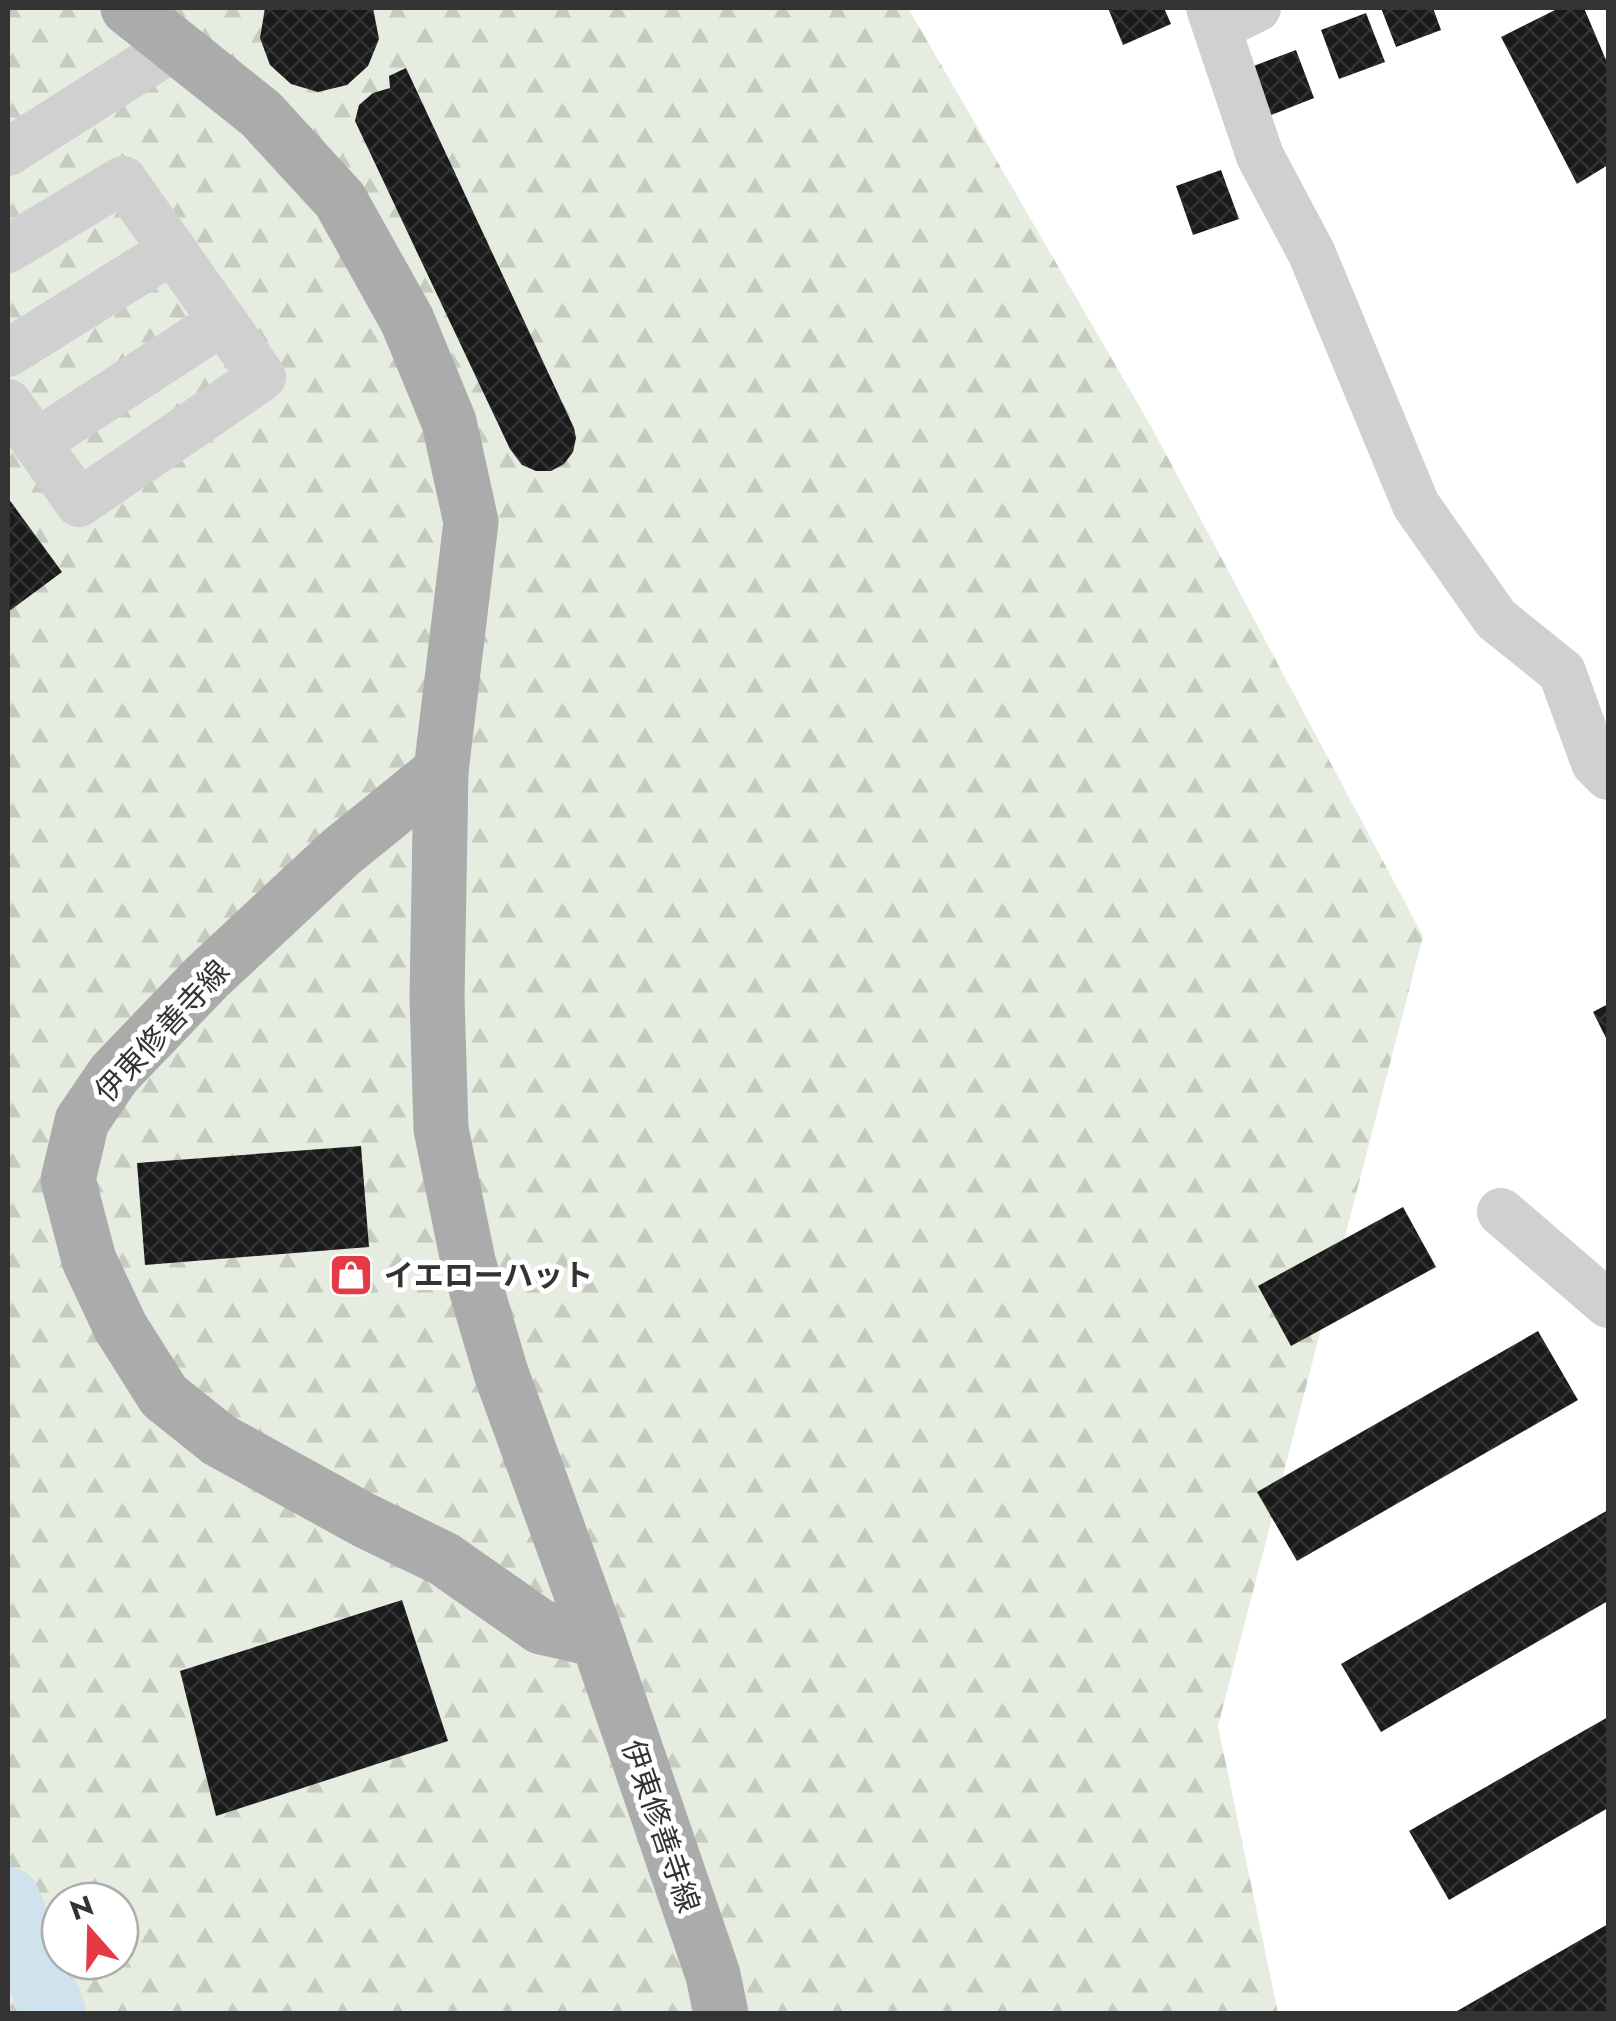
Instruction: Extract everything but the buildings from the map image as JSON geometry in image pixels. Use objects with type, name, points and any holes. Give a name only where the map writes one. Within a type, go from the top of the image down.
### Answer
[{"type":"main road","name":"伊東修善寺線","points":[[128,8],[261,114],[340,200],[407,320],[449,422],[471,522],[441,771],[437,998],[441,1129],[468,1261],[501,1373],[598,1640],[713,1975],[722,2014]]},
{"type":"main road","name":"伊東修善寺線","points":[[441,771],[328,864],[114,1074],[82,1121],[68,1180],[89,1260],[120,1328],[164,1396],[218,1440],[444,1559],[541,1628],[598,1640]]},
{"type":"street","points":[[1229,14],[1260,156],[1312,254],[1416,506],[1496,619],[1562,672],[1595,763],[1608,776]]},
{"type":"street","points":[[8,152],[175,46]]},
{"type":"street","points":[[8,250],[123,180],[262,377],[79,503],[8,404]]},
{"type":"street","points":[[8,353],[173,250]]},
{"type":"street","points":[[36,444],[223,321]]},
{"type":"street","points":[[1502,1212],[1608,1304]]},
{"type":"green space","points":[[8,8],[908,8],[1152,428],[1423,936],[1218,1726],[1278,2013],[8,2014]]},
{"type":"waterway","points":[[8,1900],[54,2014]]},
{"type":"place","name":"イエローハット","points":[[351,1275]]}]
